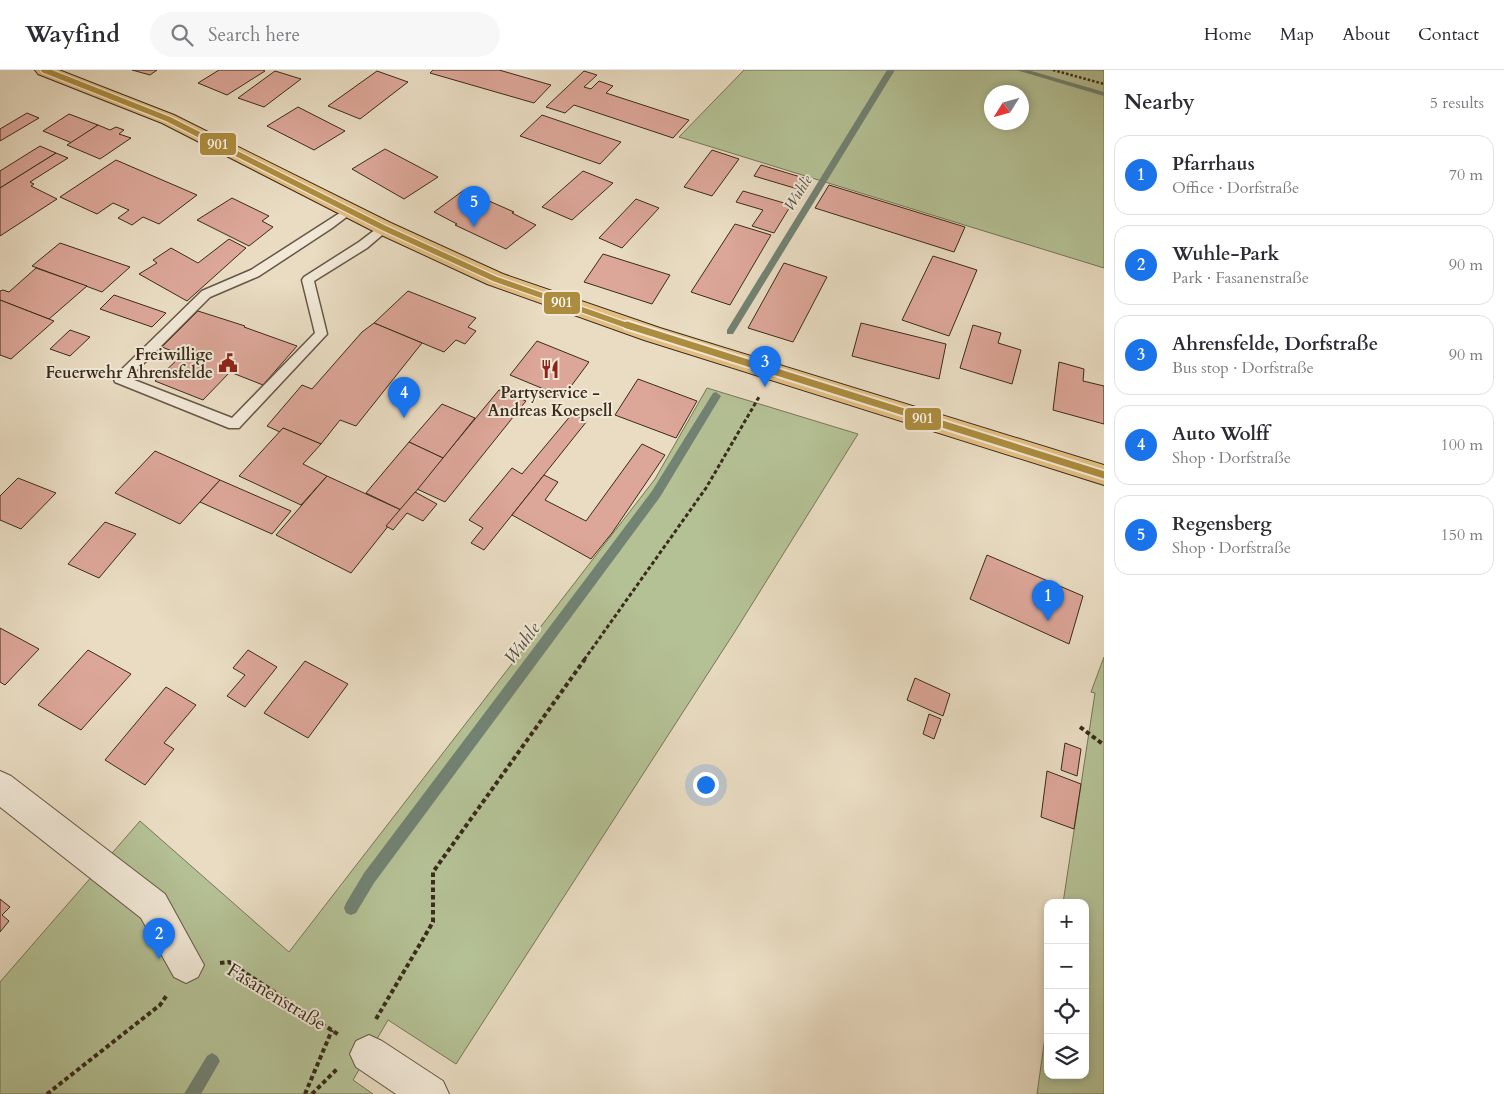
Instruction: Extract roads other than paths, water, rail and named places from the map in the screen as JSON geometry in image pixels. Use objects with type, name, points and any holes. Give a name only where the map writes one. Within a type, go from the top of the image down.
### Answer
[{"type":"main road","points":[[44,70],[168,119],[384,228],[495,279],[652,334],[1104,475]]},
{"type":"street","points":[[0,787],[153,906],[186,965]]},
{"type":"street","points":[[364,1051],[430,1094]]},
{"type":"lane","points":[[349,210],[328,226],[254,273],[206,294],[120,379],[234,424],[320,334],[308,280],[363,245],[384,228]]},
{"type":"waterway","name":"Wuhle","points":[[730,332],[891,70]]},
{"type":"waterway","points":[[1020,70],[1104,94]]},
{"type":"waterway","name":"Wuhle","points":[[351,908],[369,878],[656,494],[716,396]]},
{"type":"waterway","name":"Wuhle","points":[[192,1094],[212,1061]]},
{"type":"place","name":"Regensberg","points":[[474,227]]},
{"type":"place","name":"Freiwillige Feuerwehr Ahrensfelde","points":[[228,363]]},
{"type":"place","name":"Partyservice - Andreas Koepsell","points":[[550,369]]},
{"type":"place","name":"Ahrensfelde, Dorfstraße","points":[[765,387]]},
{"type":"place","name":"Auto Wolff","points":[[404,418]]},
{"type":"place","name":"Pfarrhaus","points":[[1048,621]]},
{"type":"place","name":"Wuhle-Park","points":[[159,959]]}]
